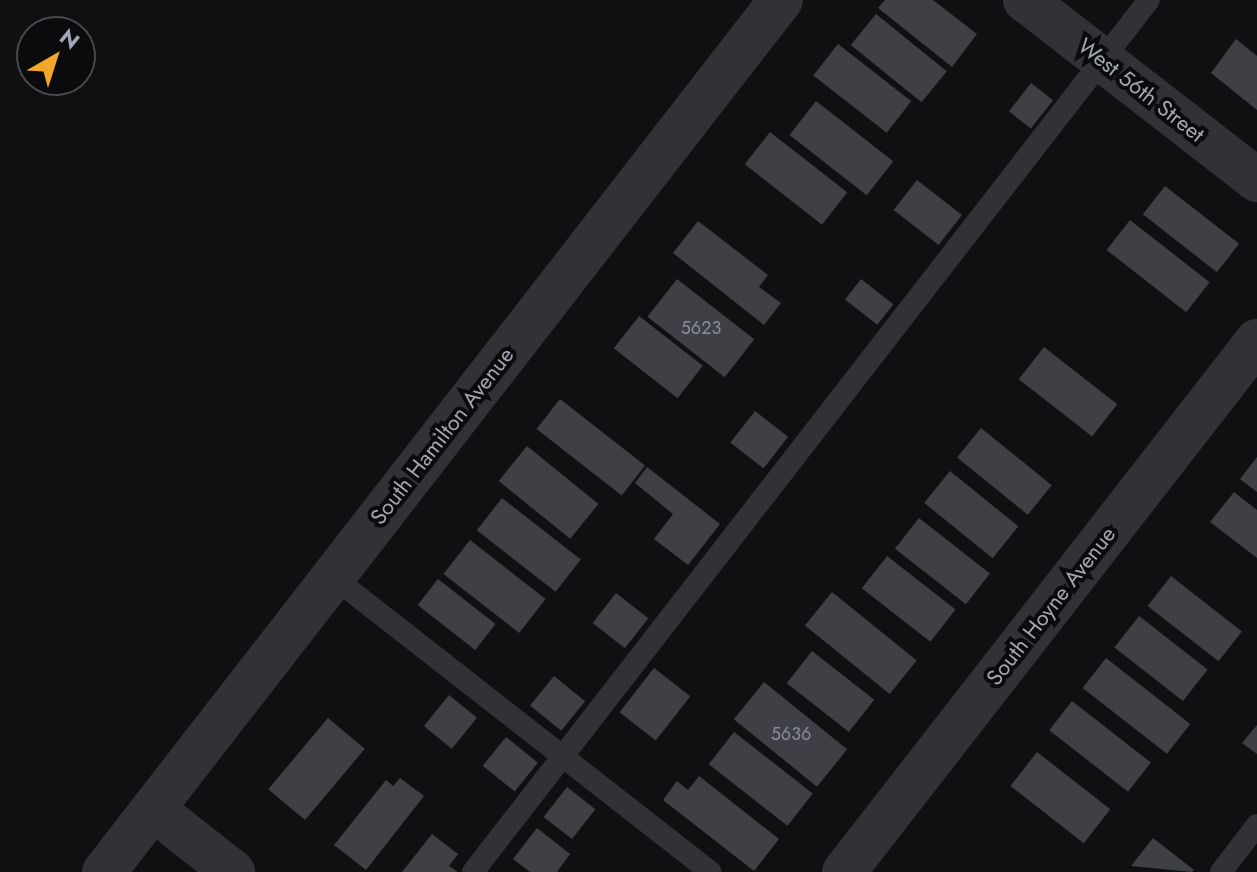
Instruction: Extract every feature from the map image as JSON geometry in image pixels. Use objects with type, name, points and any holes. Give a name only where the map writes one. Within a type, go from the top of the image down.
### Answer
[{"type":"street","name":"South Hamilton Avenue","points":[[104,872],[781,0]]},
{"type":"street","name":"West 56th Street","points":[[1025,0],[1257,180]]},
{"type":"street","name":"South Hoyne Avenue","points":[[844,872],[1257,341]]},
{"type":"street","points":[[153,809],[233,872]]},
{"type":"lane","points":[[473,872],[1149,0]]},
{"type":"lane","points":[[333,577],[710,872]]},
{"type":"lane","points":[[1221,872],[1257,825]]},
{"type":"building","points":[[885,0],[933,0],[977,34],[952,67],[878,8]]},
{"type":"building","points":[[876,14],[947,71],[922,102],[851,45]]},
{"type":"building","points":[[1236,39],[1257,56],[1257,110],[1211,73]]},
{"type":"building","points":[[838,44],[911,101],[887,133],[813,76]]},
{"type":"building","points":[[1031,83],[1053,100],[1031,129],[1009,111]]},
{"type":"building","points":[[816,101],[893,161],[867,195],[790,135]]},
{"type":"building","points":[[770,132],[847,192],[822,225],[745,164]]},
{"type":"building","points":[[917,180],[962,215],[939,245],[894,210]]},
{"type":"building","points":[[1165,186],[1239,244],[1217,272],[1143,214]]},
{"type":"building","points":[[1130,220],[1210,282],[1186,312],[1107,250]]},
{"type":"building","points":[[698,221],[768,275],[759,287],[781,303],[764,325],[673,253]]},
{"type":"building","points":[[677,279],[754,339],[725,377],[647,317]]},
{"type":"building","points":[[861,279],[893,304],[877,325],[845,299]]},
{"type":"building","points":[[639,316],[703,366],[678,398],[614,348]]},
{"type":"building","points":[[1044,347],[1117,404],[1092,437],[1019,379]]},
{"type":"building","points":[[560,399],[645,465],[622,495],[537,429]]},
{"type":"building","points":[[755,411],[788,437],[763,468],[730,443]]},
{"type":"building","points":[[981,428],[1052,485],[1028,515],[957,458]]},
{"type":"building","points":[[527,446],[598,504],[570,539],[499,481]]},
{"type":"building","points":[[1257,457],[1257,492],[1240,479]]},
{"type":"building","points":[[647,467],[720,524],[688,565],[654,539],[673,514],[635,483]]},
{"type":"building","points":[[950,471],[1018,526],[993,558],[924,503]]},
{"type":"building","points":[[1234,492],[1257,510],[1257,558],[1210,522]]},
{"type":"building","points":[[502,498],[581,560],[556,592],[477,530]]},
{"type":"building","points":[[919,518],[990,573],[966,604],[895,549]]},
{"type":"building","points":[[470,540],[546,599],[519,633],[444,574]]},
{"type":"building","points":[[887,556],[956,610],[930,642],[862,588]]},
{"type":"building","points":[[1171,576],[1242,631],[1219,661],[1148,606]]},
{"type":"building","points":[[438,579],[496,624],[475,650],[418,605]]},
{"type":"building","points":[[832,592],[917,661],[890,694],[805,625]]},
{"type":"building","points":[[616,593],[648,618],[625,648],[593,623]]},
{"type":"building","points":[[1139,616],[1208,670],[1183,701],[1114,648]]},
{"type":"building","points":[[812,651],[874,700],[849,732],[787,683]]},
{"type":"building","points":[[1106,658],[1190,724],[1167,754],[1083,688]]},
{"type":"building","points":[[654,668],[690,696],[656,740],[620,712]]},
{"type":"building","points":[[554,676],[585,701],[561,731],[530,706]]},
{"type":"building","points":[[764,682],[847,749],[817,787],[734,719]]},
{"type":"building","points":[[449,695],[477,718],[452,749],[424,726]]},
{"type":"building","points":[[1072,701],[1151,763],[1128,792],[1049,730]]},
{"type":"building","points":[[328,718],[365,749],[305,820],[268,789]]},
{"type":"building","points":[[1257,725],[1257,754],[1242,743]]},
{"type":"building","points":[[734,732],[813,794],[788,826],[709,764]]},
{"type":"building","points":[[506,737],[538,763],[515,792],[483,766]]},
{"type":"building","points":[[1037,752],[1110,809],[1084,843],[1011,786]]},
{"type":"building","points":[[699,776],[779,839],[754,871],[663,800],[677,781],[688,790]]},
{"type":"building","points":[[400,778],[424,796],[366,870],[334,845],[386,780],[393,786]]},
{"type":"building","points":[[567,787],[595,809],[572,839],[544,817]]},
{"type":"building","points":[[537,828],[570,854],[557,872],[530,872],[513,859]]},
{"type":"building","points":[[432,834],[458,854],[449,866],[458,872],[402,872]]},
{"type":"building","points":[[1153,838],[1194,870],[1131,866]]}]
